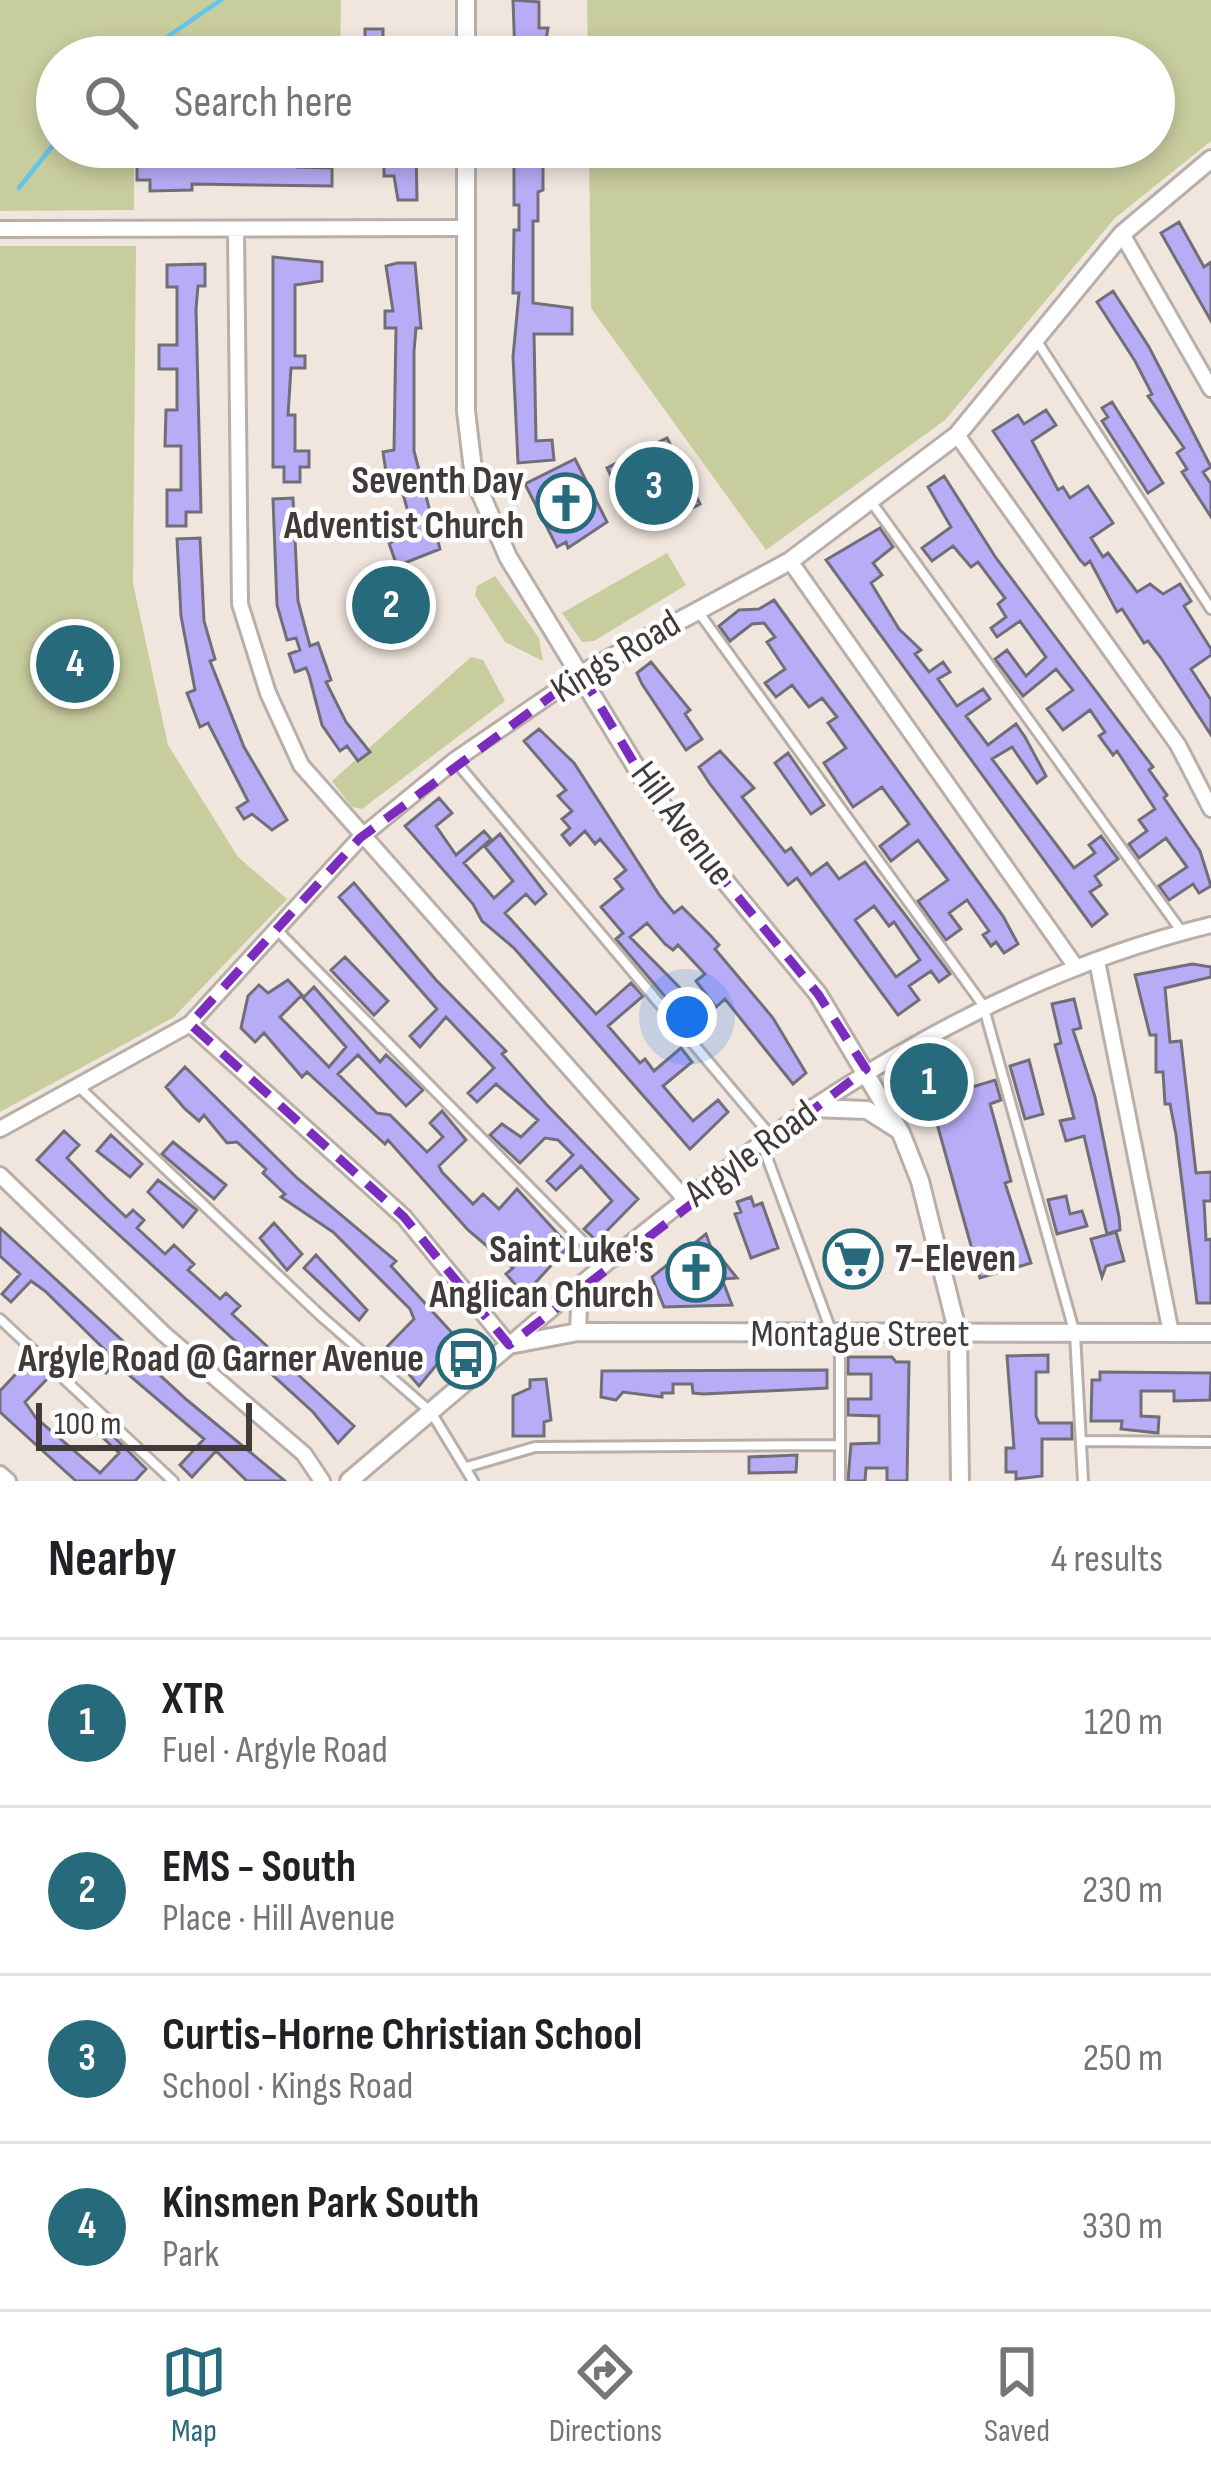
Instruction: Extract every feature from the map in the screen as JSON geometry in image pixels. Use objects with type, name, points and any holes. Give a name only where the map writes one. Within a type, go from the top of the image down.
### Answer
[{"type":"street","points":[[466,0],[466,36]]},
{"type":"street","name":"Kings Road","points":[[0,1129],[190,1024],[360,838],[455,760],[581,674],[790,561],[957,434],[1122,234],[1211,159]]},
{"type":"street","name":"Hill Avenue","points":[[466,168],[466,410],[474,478],[508,557],[650,790],[818,994],[902,1132],[920,1181],[958,1334],[960,1481]]},
{"type":"street","points":[[0,229],[466,228]]},
{"type":"street","points":[[236,230],[240,604],[268,693],[301,766],[360,838],[686,1200]]},
{"type":"street","points":[[1122,234],[1211,389]]},
{"type":"street","points":[[957,434],[1178,745],[1211,809]]},
{"type":"street","points":[[790,561],[1076,967]]},
{"type":"street","name":"Argyle Road","points":[[349,1481],[580,1284],[766,1139],[866,1070],[983,1005],[1076,967],[1211,925]]},
{"type":"street","points":[[1097,961],[1171,1333]]},
{"type":"street","points":[[190,1024],[404,1216],[509,1345]]},
{"type":"street","points":[[813,1108],[868,1110],[902,1132]]},
{"type":"street","points":[[0,1175],[164,1334],[304,1454],[322,1481]]},
{"type":"street","points":[[578,1332],[580,1284]]},
{"type":"street","name":"Montague Street","points":[[509,1345],[578,1332],[1211,1333]]},
{"type":"street","points":[[0,1474],[8,1481]]},
{"type":"lane","points":[[1037,342],[1211,609]]},
{"type":"lane","points":[[869,498],[1182,932]]},
{"type":"lane","points":[[696,609],[983,1005],[1075,1334],[1083,1481]]},
{"type":"lane","points":[[455,760],[766,1139],[836,1334],[840,1481]]},
{"type":"lane","points":[[278,931],[605,1265]]},
{"type":"lane","points":[[79,1087],[321,1316],[431,1412],[473,1481]]},
{"type":"lane","points":[[0,1319],[173,1481]]},
{"type":"lane","points":[[1083,1441],[1211,1442]]},
{"type":"lane","points":[[467,1467],[535,1447],[839,1445]]},
{"type":"highlighted area","points":[[581,674],[650,790],[818,994],[866,1069],[509,1345],[404,1217],[190,1024],[360,838]]},
{"type":"green space","points":[[0,0],[341,0],[340,36],[36,36],[36,168],[134,168],[134,210],[0,211]]},
{"type":"green space","points":[[587,0],[1211,0],[1211,141],[1115,218],[945,420],[766,550],[591,308],[589,168],[1175,168],[1175,36],[588,36]]},
{"type":"green space","points":[[0,246],[136,246],[133,583],[168,745],[238,857],[287,899],[174,1017],[0,1112]]},
{"type":"green space","points":[[667,553],[686,585],[594,641],[582,642],[562,613]]},
{"type":"green space","points":[[495,576],[539,638],[543,661],[505,642],[475,595],[477,586]]},
{"type":"green space","points":[[471,657],[483,660],[505,701],[362,809],[352,807],[332,781]]},
{"type":"building","points":[[513,0],[539,2],[539,28],[548,28],[547,36],[514,36]]},
{"type":"building","points":[[365,29],[383,29],[383,36],[365,36]]},
{"type":"building","points":[[137,168],[332,168],[332,186],[192,184],[192,190],[150,191],[150,180],[137,180]]},
{"type":"building","points":[[384,168],[416,168],[417,200],[398,200],[394,176],[384,176]]},
{"type":"building","points":[[514,168],[543,168],[538,221],[533,221],[533,303],[572,308],[572,334],[534,334],[536,441],[552,440],[554,460],[518,463],[513,357],[519,293],[513,293],[519,205],[514,205]]},
{"type":"building","points":[[1179,222],[1204,267],[1211,262],[1211,321],[1161,233]]},
{"type":"building","points":[[273,257],[322,262],[322,281],[295,285],[295,356],[305,356],[305,368],[291,368],[288,415],[295,415],[295,451],[309,451],[309,467],[300,467],[300,482],[284,482],[284,467],[273,467]]},
{"type":"building","points":[[415,263],[421,328],[416,328],[414,351],[414,451],[440,549],[397,566],[389,543],[414,533],[401,487],[380,490],[377,473],[386,472],[383,452],[394,450],[396,328],[385,328],[385,311],[393,311],[386,266]]},
{"type":"building","points":[[205,264],[205,286],[198,286],[196,309],[201,512],[186,512],[186,526],[167,526],[167,490],[181,490],[181,446],[165,446],[166,410],[177,410],[177,369],[159,369],[159,345],[177,345],[177,287],[167,287],[167,265]]},
{"type":"building","points":[[1113,291],[1149,347],[1211,467],[1203,472],[1211,484],[1211,517],[1182,472],[1187,469],[1177,453],[1184,448],[1148,396],[1152,394],[1135,361],[1097,302]]},
{"type":"building","points":[[1112,402],[1163,483],[1148,493],[1102,421],[1108,417],[1102,408]]},
{"type":"building","points":[[1046,410],[1056,425],[1032,441],[1058,490],[1063,487],[1070,498],[1088,486],[1113,523],[1091,538],[1103,557],[1108,553],[1137,592],[1150,584],[1163,594],[1180,584],[1191,601],[1184,606],[1211,649],[1211,655],[1191,669],[1211,700],[1211,735],[1161,658],[1148,641],[1144,643],[1122,609],[1117,612],[1090,561],[1085,565],[1080,560],[993,431],[1018,415],[1024,424]]},
{"type":"building","points":[[667,438],[700,504],[664,522],[657,508],[633,520],[607,468]]},
{"type":"building","name":"Seventh Day Adventist Church","points":[[575,459],[607,522],[568,548],[566,542],[557,547],[525,484]]},
{"type":"building","points":[[944,476],[996,558],[1153,767],[1149,770],[1167,795],[1164,798],[1200,851],[1211,886],[1199,893],[1193,884],[1169,900],[1159,886],[1187,867],[1166,838],[1139,858],[1129,844],[1147,831],[1139,820],[1155,809],[1117,751],[1113,755],[1099,736],[1105,732],[1090,710],[1063,730],[1047,709],[1073,690],[1056,669],[1023,696],[995,659],[1007,650],[1026,676],[1046,657],[1020,621],[997,637],[991,628],[1006,617],[998,604],[1005,598],[978,562],[971,567],[953,546],[932,561],[922,548],[951,527],[928,487]]},
{"type":"building","points":[[293,498],[298,601],[310,646],[318,643],[331,680],[326,682],[346,722],[370,752],[358,761],[347,746],[340,751],[322,725],[306,668],[295,672],[289,654],[300,650],[296,638],[287,640],[277,605],[273,499]]},
{"type":"building","points":[[880,528],[893,547],[873,563],[882,575],[871,583],[899,629],[921,650],[915,654],[929,672],[943,662],[950,672],[938,679],[957,706],[983,689],[990,699],[966,716],[988,745],[1016,724],[1046,776],[1037,783],[1012,747],[992,759],[1074,868],[1095,853],[1089,845],[1101,836],[1118,859],[1095,876],[1101,885],[1090,892],[1107,914],[1092,926],[826,560]]},
{"type":"building","points":[[200,538],[204,621],[215,659],[210,661],[244,747],[287,820],[272,830],[252,814],[244,819],[237,808],[248,801],[208,723],[200,727],[187,693],[195,690],[181,616],[177,539]]},
{"type":"building","points":[[405,572],[425,616],[378,638],[358,594]]},
{"type":"building","points":[[774,600],[1003,916],[1018,944],[1004,953],[996,942],[991,946],[983,935],[989,931],[967,900],[949,913],[961,929],[946,940],[918,901],[948,880],[918,840],[891,861],[880,846],[909,824],[882,787],[853,807],[824,763],[846,748],[828,723],[837,717],[822,698],[809,707],[792,685],[776,697],[765,683],[785,669],[767,642],[775,637],[764,623],[752,624],[730,641],[719,626],[739,610],[759,609]]},
{"type":"building","points":[[651,662],[690,710],[685,714],[702,739],[686,750],[637,673]]},
{"type":"building","points":[[539,729],[574,763],[660,896],[674,913],[682,907],[710,935],[719,945],[715,949],[773,1018],[806,1073],[793,1084],[725,999],[716,1007],[696,981],[705,974],[678,945],[673,950],[647,923],[630,937],[681,989],[668,1000],[616,939],[623,933],[601,907],[623,889],[615,879],[626,870],[600,839],[595,844],[585,831],[570,845],[562,835],[570,828],[562,819],[572,811],[558,796],[566,790],[524,741]]},
{"type":"building","points":[[720,751],[754,788],[742,797],[785,852],[791,848],[811,875],[827,863],[839,879],[865,862],[950,974],[939,982],[931,971],[909,986],[919,1000],[898,1015],[797,878],[788,885],[699,767]],"holes":[[[874,906],[889,926],[894,922],[920,960],[896,977],[855,920]]]},
{"type":"building","points":[[788,753],[824,805],[811,814],[775,763]]},
{"type":"building","points":[[439,798],[452,813],[436,826],[456,855],[484,831],[491,839],[464,863],[494,898],[513,881],[485,847],[500,834],[546,894],[535,904],[526,894],[505,913],[596,1014],[631,983],[643,996],[608,1026],[640,1063],[645,1059],[654,1071],[681,1048],[692,1062],[663,1086],[693,1121],[718,1100],[728,1112],[690,1149],[514,948],[482,921],[473,904],[405,826]]},
{"type":"building","points":[[354,883],[436,980],[506,1051],[502,1054],[546,1104],[638,1199],[597,1241],[584,1229],[612,1201],[581,1166],[556,1190],[547,1181],[573,1155],[558,1140],[545,1138],[520,1163],[490,1135],[502,1124],[521,1137],[538,1120],[496,1084],[477,1102],[468,1093],[494,1068],[446,1017],[420,1047],[410,1036],[437,1009],[339,897]]},
{"type":"building","points":[[345,957],[388,1001],[374,1015],[331,970]]},
{"type":"building","points":[[1192,964],[1211,967],[1211,977],[1165,988],[1170,1042],[1181,1041],[1196,1173],[1211,1172],[1211,1201],[1204,1201],[1206,1240],[1211,1239],[1211,1303],[1197,1303],[1176,1135],[1170,1104],[1165,1104],[1163,1072],[1156,1072],[1156,1035],[1150,1035],[1135,975]]},
{"type":"building","points":[[288,980],[302,995],[280,1017],[329,1067],[346,1047],[303,998],[314,987],[380,1062],[386,1055],[423,1090],[406,1106],[358,1055],[338,1074],[377,1113],[390,1115],[427,1152],[443,1137],[430,1123],[442,1111],[466,1140],[439,1166],[473,1204],[483,1194],[499,1209],[517,1189],[569,1246],[535,1283],[522,1292],[506,1274],[513,1268],[468,1230],[388,1140],[385,1144],[307,1072],[302,1077],[264,1033],[255,1042],[241,1028],[248,996],[259,985],[268,993]]},
{"type":"building","points":[[1074,999],[1081,1028],[1073,1030],[1095,1097],[1119,1217],[1120,1230],[1107,1234],[1084,1136],[1066,1141],[1060,1121],[1074,1118],[1055,1045],[1061,1043],[1052,1004]]},
{"type":"building","points":[[1029,1060],[1043,1114],[1025,1119],[1010,1066]]},
{"type":"building","points":[[185,1067],[297,1178],[396,1261],[391,1266],[464,1346],[454,1357],[448,1351],[419,1386],[396,1359],[392,1363],[381,1353],[414,1319],[410,1309],[333,1232],[281,1197],[285,1194],[263,1173],[266,1169],[237,1142],[227,1143],[204,1115],[199,1121],[185,1109],[166,1087]]},
{"type":"building","points":[[995,1080],[1001,1100],[990,1104],[1011,1181],[1005,1183],[1031,1263],[980,1278],[936,1120],[955,1115],[949,1094]]},
{"type":"building","points":[[64,1131],[79,1145],[67,1158],[107,1199],[126,1217],[133,1210],[144,1220],[137,1228],[165,1254],[174,1245],[194,1264],[188,1270],[220,1299],[226,1293],[240,1306],[232,1314],[354,1426],[338,1443],[313,1412],[37,1160]]},
{"type":"building","points":[[111,1135],[142,1164],[130,1177],[97,1151]]},
{"type":"building","points":[[173,1142],[226,1185],[214,1199],[162,1154]]},
{"type":"building","points":[[158,1180],[197,1210],[183,1227],[148,1192]]},
{"type":"building","points":[[1066,1196],[1070,1214],[1082,1211],[1087,1226],[1057,1234],[1048,1200]]},
{"type":"building","points":[[751,1197],[754,1206],[762,1203],[778,1248],[751,1258],[735,1214],[741,1212],[737,1202]]},
{"type":"building","points":[[274,1223],[302,1254],[287,1270],[260,1238]]},
{"type":"building","points":[[0,1228],[187,1400],[285,1481],[247,1481],[216,1451],[192,1477],[180,1465],[204,1439],[115,1363],[106,1373],[93,1362],[105,1350],[45,1291],[31,1281],[11,1302],[2,1294],[20,1274],[0,1256]]},
{"type":"building","points":[[1116,1232],[1124,1261],[1106,1266],[1102,1277],[1091,1239]]},
{"type":"building","name":"Saint Luke's Anglican Church","points":[[706,1234],[716,1261],[721,1258],[737,1278],[722,1279],[732,1305],[664,1307],[652,1277]]},
{"type":"building","name":"7-Eleven","points":[[829,1247],[876,1247],[877,1271],[830,1271]]},
{"type":"building","points":[[316,1255],[367,1310],[359,1320],[304,1268]]},
{"type":"building","points":[[1048,1355],[1048,1372],[1036,1372],[1036,1416],[1039,1423],[1072,1423],[1072,1439],[1042,1439],[1042,1476],[1016,1479],[1016,1472],[1006,1472],[1006,1448],[1014,1448],[1007,1356]]},
{"type":"building","points":[[848,1357],[909,1362],[907,1481],[887,1481],[887,1468],[866,1468],[865,1481],[848,1481],[851,1444],[879,1443],[879,1416],[848,1415],[848,1399],[871,1399],[871,1374],[848,1374]]},
{"type":"building","points":[[29,1360],[48,1378],[25,1402],[36,1418],[100,1473],[119,1453],[99,1434],[105,1428],[146,1469],[135,1481],[76,1481],[0,1412],[0,1391]]},
{"type":"building","points":[[827,1370],[827,1388],[704,1394],[693,1393],[692,1384],[673,1384],[673,1393],[662,1393],[662,1397],[623,1392],[616,1400],[601,1397],[602,1371]]},
{"type":"building","points":[[1100,1372],[1211,1373],[1210,1400],[1174,1401],[1174,1391],[1141,1391],[1141,1416],[1159,1417],[1158,1433],[1121,1429],[1122,1421],[1091,1421],[1092,1380],[1100,1380]]},
{"type":"building","points":[[546,1379],[551,1420],[544,1422],[544,1436],[513,1436],[513,1396],[530,1388],[530,1380]]},
{"type":"building","points":[[797,1455],[796,1472],[749,1473],[749,1457]]},
{"type":"waterway","points":[[169,36],[221,0]]},
{"type":"waterway","points":[[19,188],[36,167]]},
{"type":"place","name":"Curtis-Horne Christian School","points":[[654,486]]},
{"type":"place","name":"Seventh Day Adventist Church","points":[[566,503]]},
{"type":"place","name":"EMS - South","points":[[391,605]]},
{"type":"place","name":"Kinsmen Park South","points":[[75,664]]},
{"type":"place","name":"XTR","points":[[929,1082]]},
{"type":"place","name":"7-Eleven","points":[[853,1259]]},
{"type":"place","name":"Saint Luke's Anglican Church","points":[[696,1272]]},
{"type":"place","name":"Argyle Road @ Garner Avenue","points":[[466,1359]]}]
